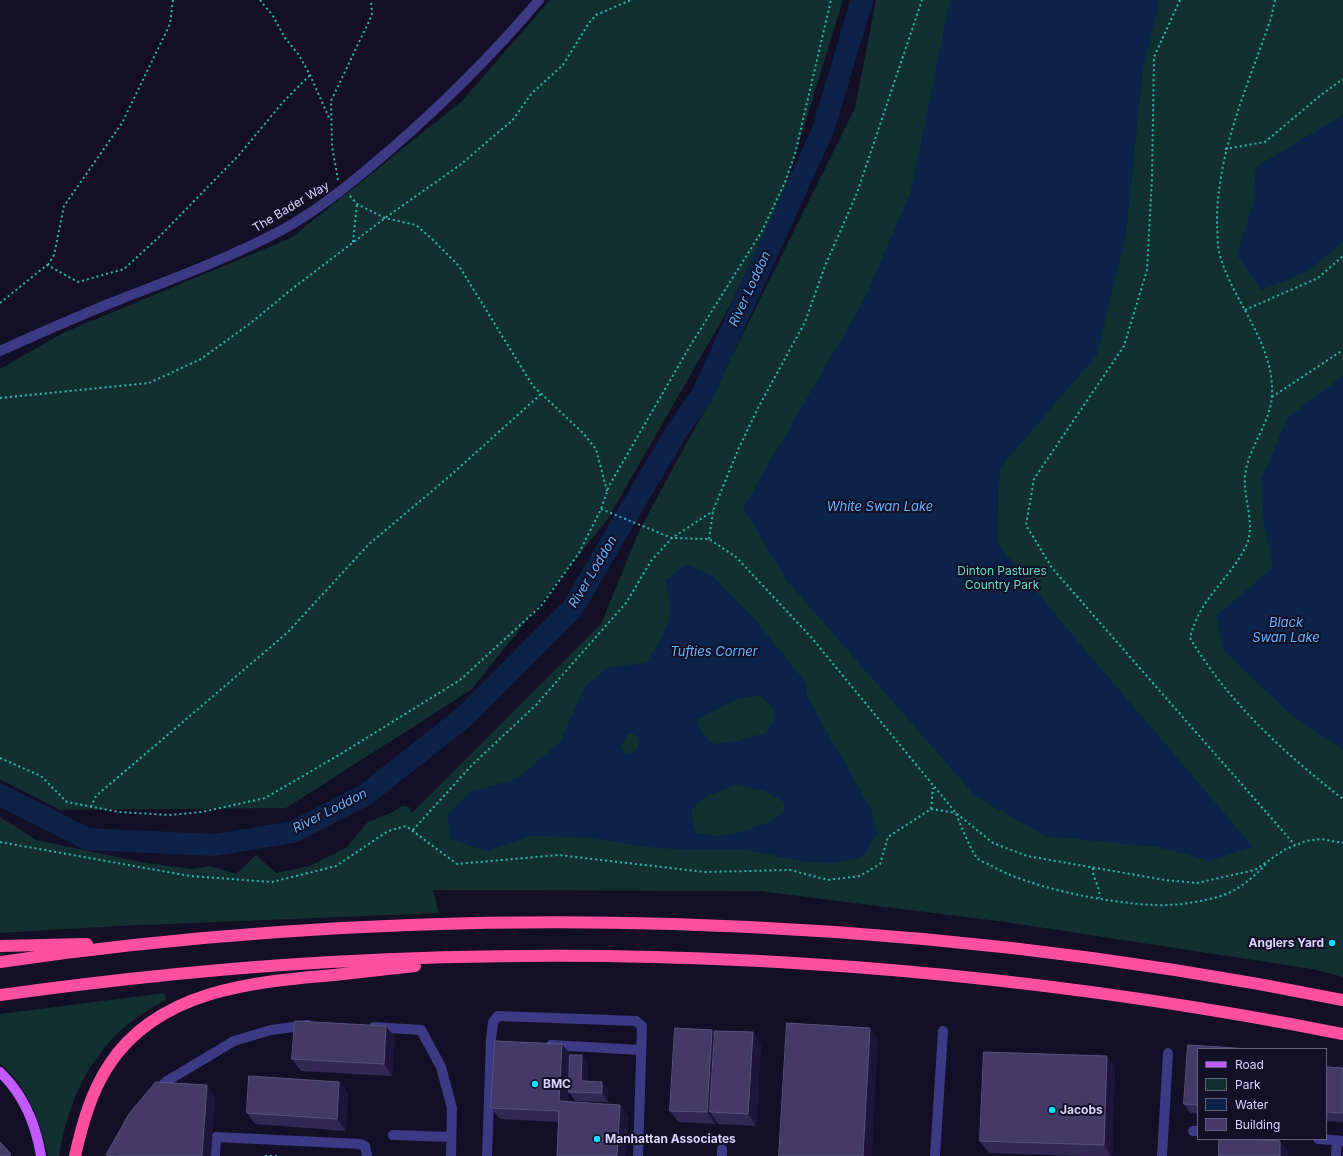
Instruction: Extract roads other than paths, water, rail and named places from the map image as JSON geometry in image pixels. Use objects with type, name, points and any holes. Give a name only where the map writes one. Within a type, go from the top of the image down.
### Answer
[{"type":"highway","points":[[0,962],[139,945],[327,930],[459,924],[542,923],[716,926],[865,935],[1002,948],[1214,977],[1343,1000]]},
{"type":"highway","points":[[0,946],[139,945]]},
{"type":"highway","points":[[75,1156],[91,1101],[108,1066],[128,1042],[144,1027],[172,1009],[206,996],[252,984],[498,957]]},
{"type":"highway","points":[[0,995],[116,980],[250,967],[333,962],[498,957],[692,958],[810,964],[913,972],[1041,985],[1224,1012],[1343,1034]]},
{"type":"main road","points":[[0,1072],[17,1092],[27,1109],[38,1138],[41,1156]]},
{"type":"street","name":"The Bader Way","points":[[0,351],[106,305],[210,264],[281,230],[345,190],[418,126],[512,32],[539,0]]},
{"type":"street","points":[[487,1156],[495,1042],[493,1022],[498,1016],[636,1021],[642,1026],[638,1156]]},
{"type":"street","points":[[146,1102],[167,1081],[234,1041],[271,1030],[316,1024]]},
{"type":"street","points":[[362,1026],[421,1030],[441,1067],[452,1108],[451,1156]]},
{"type":"street","points":[[935,1156],[943,1031]]},
{"type":"street","points":[[538,1044],[641,1050]]},
{"type":"street","points":[[1162,1156],[1168,1053]]},
{"type":"street","points":[[393,1134],[451,1137]]},
{"type":"street","points":[[215,1156],[216,1136],[360,1144],[364,1146],[367,1156]]},
{"type":"street","points":[[1327,1139],[1340,1140],[1336,1156]]},
{"type":"water","name":"White Swan Lake","points":[[950,0],[1160,0],[1143,69],[1126,234],[1097,355],[1000,468],[997,543],[1070,632],[1253,847],[1210,861],[1158,847],[1045,836],[976,797],[787,581],[743,508],[865,298],[911,191]]},
{"type":"water","points":[[1343,115],[1343,242],[1307,272],[1261,290],[1237,255],[1253,204],[1256,167]]},
{"type":"water","name":"Black Swan Lake","points":[[1343,376],[1343,750],[1291,715],[1224,651],[1216,616],[1273,567],[1264,524],[1261,479],[1288,417]]},
{"type":"water","name":"Tufties Corner","points":[[686,565],[713,576],[756,621],[807,684],[807,697],[871,809],[877,835],[862,857],[834,863],[805,862],[748,850],[690,850],[648,847],[582,837],[532,836],[487,851],[450,839],[447,815],[471,791],[517,779],[560,742],[586,685],[608,668],[647,662],[660,641],[667,624],[669,605],[666,580]],"holes":[[[760,696],[773,707],[773,721],[766,733],[736,741],[713,744],[701,732],[698,719],[742,698]],[[627,734],[633,734],[638,738],[638,746],[635,752],[628,754],[621,748]],[[737,785],[765,791],[784,802],[784,813],[768,823],[733,834],[718,836],[696,833],[692,811],[699,802],[719,791]]]},
{"type":"waterway","name":"River Loddon","points":[[0,795],[87,839],[215,845],[293,832],[365,795],[464,717],[572,609],[676,432],[702,395],[823,130],[862,0]]},
{"type":"place","name":"Anglers Yard","points":[[1332,943]]},
{"type":"place","name":"BMC","points":[[535,1084]]},
{"type":"place","name":"Jacobs","points":[[1052,1110]]},
{"type":"place","name":"Manhattan Associates","points":[[597,1139]]},
{"type":"park label","name":"Dinton Pastures Country Park","points":[[1002,578]]}]
